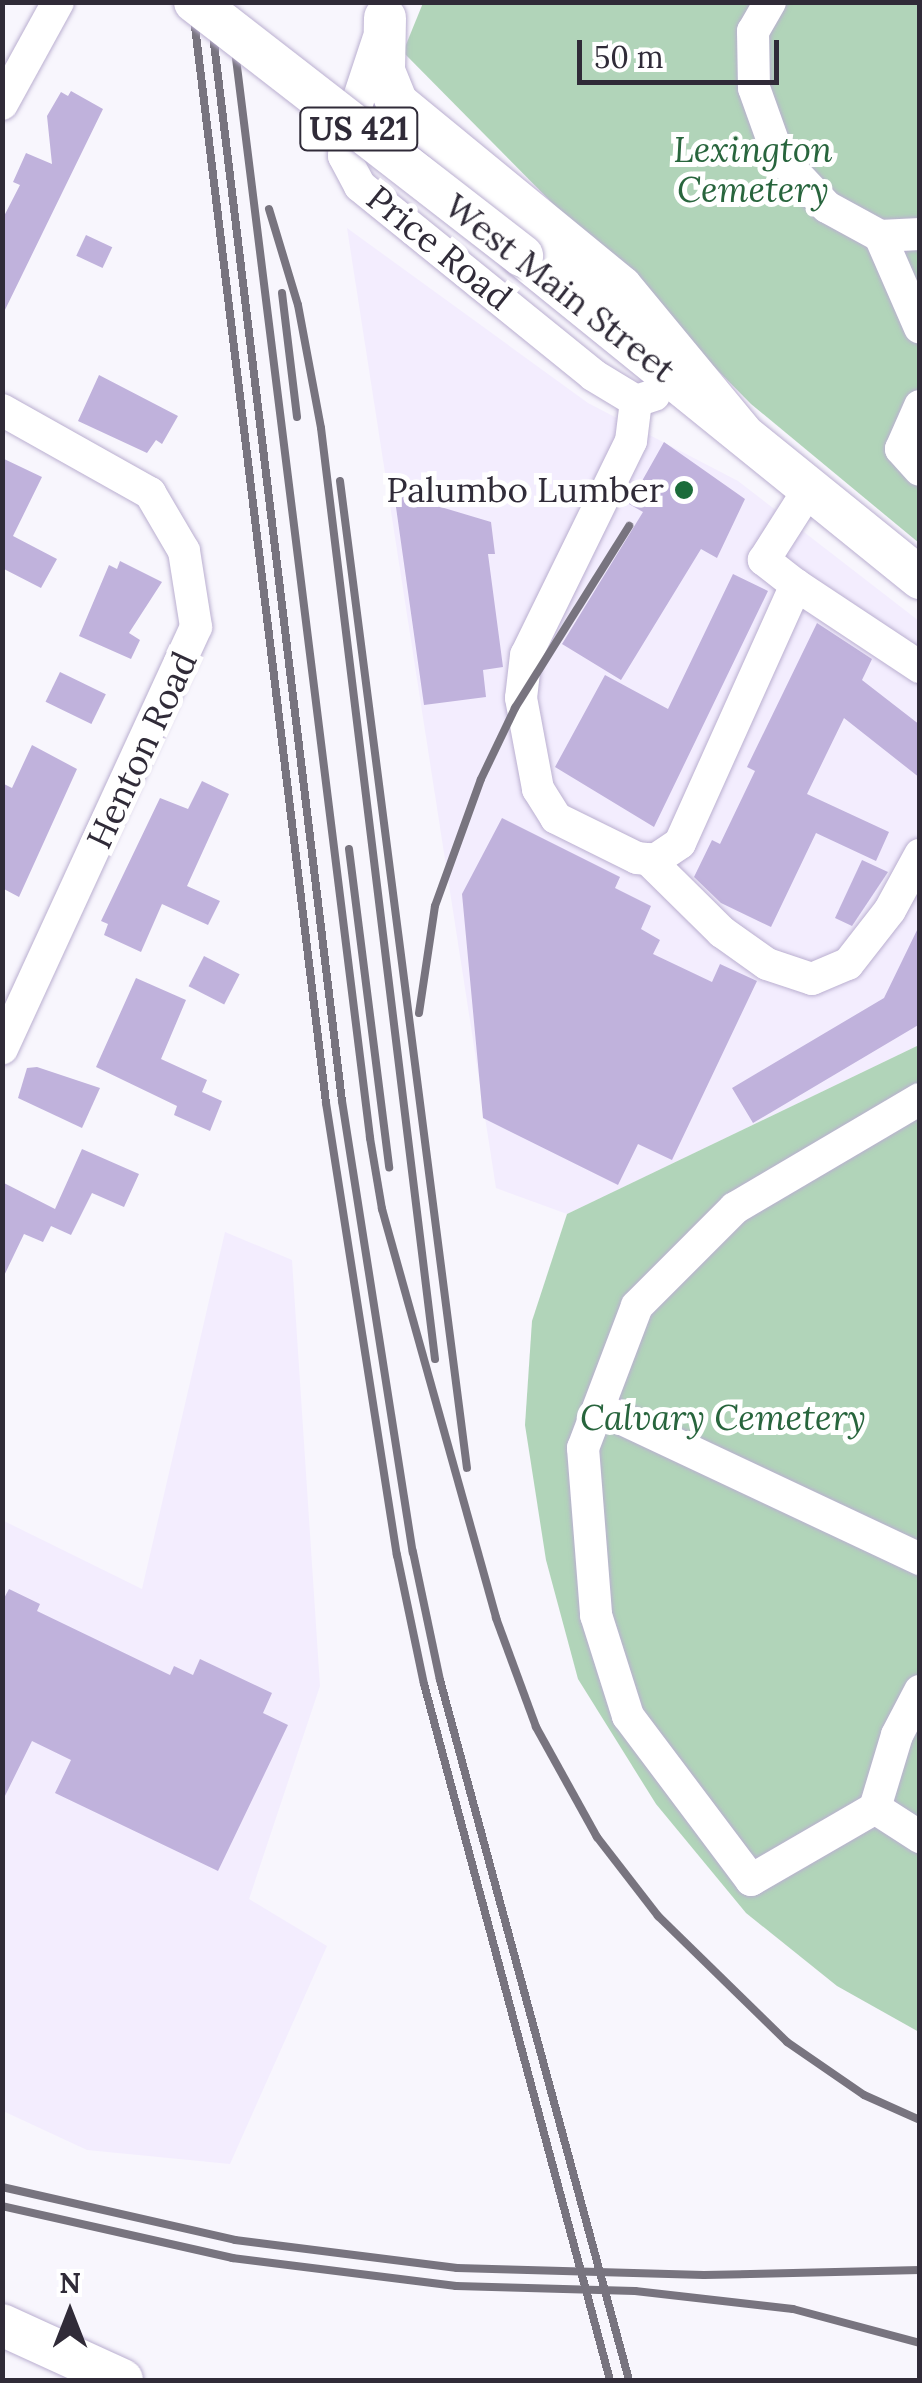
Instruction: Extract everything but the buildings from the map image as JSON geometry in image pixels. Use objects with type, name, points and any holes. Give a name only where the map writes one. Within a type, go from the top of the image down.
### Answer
[{"type":"main road","name":"West Main Street","points":[[195,2],[522,256],[920,578]]},
{"type":"main road","points":[[388,10],[384,71],[397,103],[621,286],[741,432]]},
{"type":"main road","points":[[2,2325],[122,2380]]},
{"type":"street","points":[[2,104],[58,2]]},
{"type":"street","points":[[770,2],[753,31],[754,88],[778,155],[826,208],[880,236],[920,234]]},
{"type":"street","name":"Price Road","points":[[388,10],[346,137],[349,170],[360,186],[593,375],[636,401]]},
{"type":"street","points":[[880,236],[920,328]]},
{"type":"street","points":[[669,374],[653,396],[636,401],[631,442],[526,655],[522,698],[538,789],[556,818],[648,859],[722,932],[767,964],[812,979],[848,964],[890,910],[920,855]]},
{"type":"street","points":[[920,406],[901,449],[920,470]]},
{"type":"street","name":"Henton Road","points":[[2,410],[150,493],[184,551],[196,628],[2,1048]]},
{"type":"street","points":[[809,489],[764,560],[790,595],[920,667]]},
{"type":"street","points":[[648,859],[680,843],[790,595]]},
{"type":"street","points":[[920,1099],[735,1208],[637,1306],[583,1448],[596,1615],[628,1716],[751,1880],[875,1808],[908,1738],[920,1691]]},
{"type":"street","points":[[598,1408],[920,1559]]},
{"type":"street","points":[[875,1808],[920,1837]]},
{"type":"shaded area","points":[[347,228],[588,403],[738,481],[919,621],[919,1045],[567,1214],[496,1188]]},
{"type":"shaded area","points":[[225,1232],[292,1260],[320,1686],[249,1899],[327,1946],[230,2164],[87,2150],[3,2111],[2,1520],[142,1589]]},
{"type":"green space","name":"Lexington Cemetery","points":[[423,3],[919,3],[919,543],[751,404],[403,52]]},
{"type":"green space","name":"Calvary Cemetery","points":[[919,1045],[919,2032],[837,1986],[746,1913],[656,1804],[578,1679],[546,1560],[525,1425],[532,1321],[567,1214]]},
{"type":"railway","points":[[192,2],[326,1103],[397,1555],[424,1684],[610,2380]]},
{"type":"railway","points":[[209,2],[342,1101],[413,1552],[440,1680],[629,2380]]},
{"type":"railway","points":[[229,2],[370,1138],[382,1209],[496,1618],[536,1727],[597,1837],[658,1916],[787,2042],[864,2095],[920,2120]]},
{"type":"railway","points":[[269,209],[298,305],[321,428],[435,1359]]},
{"type":"railway","points":[[282,293],[297,417]]},
{"type":"railway","points":[[340,481],[467,1468]]},
{"type":"railway","points":[[419,1013],[435,906],[481,779],[515,708],[629,526]]},
{"type":"railway","points":[[349,849],[389,1167]]},
{"type":"railway","points":[[2,2187],[235,2240],[457,2268],[704,2275],[920,2270]]},
{"type":"railway","points":[[2,2206],[232,2258],[456,2286],[635,2291],[793,2309],[920,2343]]},
{"type":"place","name":"Palumbo Lumber","points":[[684,490]]}]
